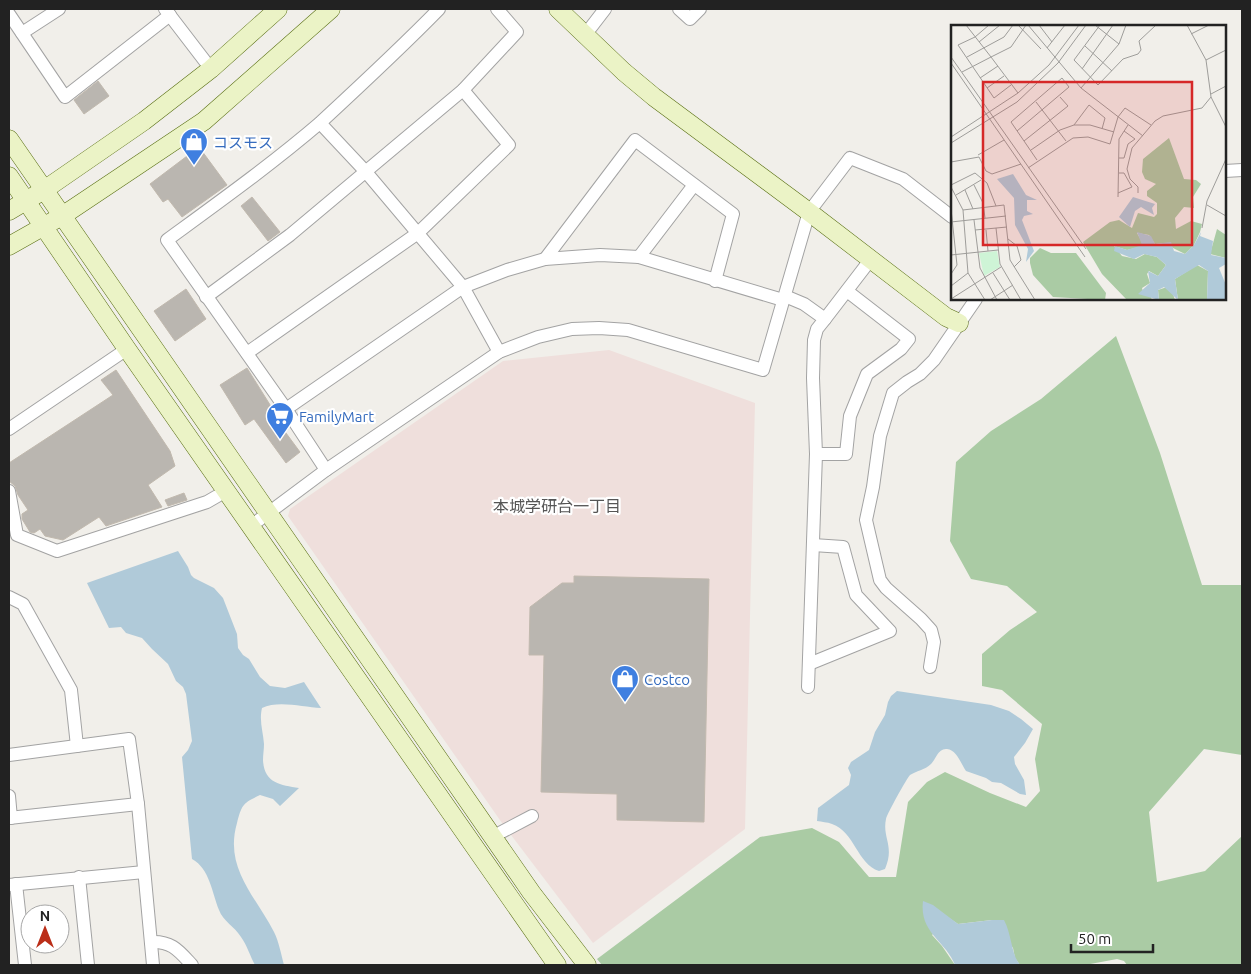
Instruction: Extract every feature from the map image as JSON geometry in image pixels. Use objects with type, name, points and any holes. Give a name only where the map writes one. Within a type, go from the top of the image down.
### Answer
[{"type":"street","points":[[22,33],[59,9]]},
{"type":"street","points":[[9,211],[44,190],[144,121],[211,69],[278,9]]},
{"type":"street","points":[[9,246],[62,216],[204,122],[331,9]]},
{"type":"street","points":[[326,470],[286,409],[167,240],[241,186],[320,122],[439,9]]},
{"type":"street","points":[[206,297],[290,235],[463,90],[517,32],[497,9]]},
{"type":"street","points":[[558,9],[588,31],[654,97],[951,310],[959,323]]},
{"type":"street","points":[[572,9],[588,31]]},
{"type":"street","points":[[588,31],[605,9]]},
{"type":"street","points":[[679,9],[690,19],[700,9]]},
{"type":"street","points":[[9,14],[64,97],[168,12],[211,69]]},
{"type":"street","points":[[247,353],[418,233],[508,145],[463,90]]},
{"type":"street","points":[[320,122],[366,172],[463,287],[499,352]]},
{"type":"street","points":[[9,139],[492,837],[587,965]]},
{"type":"street","points":[[545,259],[635,140],[734,214],[715,281]]},
{"type":"street","points":[[251,526],[326,470],[499,352],[538,337],[572,329],[628,330],[763,370],[811,209],[850,158],[903,179],[951,215]]},
{"type":"street","points":[[1226,171],[1242,170]]},
{"type":"street","points":[[9,176],[127,349],[557,965]]},
{"type":"street","points":[[639,257],[694,185]]},
{"type":"street","points":[[811,209],[871,259],[946,317],[959,323]]},
{"type":"street","points":[[286,409],[463,287],[507,270],[545,259],[600,255],[639,257],[715,281],[804,304],[825,319]]},
{"type":"street","points":[[808,687],[816,454],[813,378],[814,340],[817,329],[871,259]]},
{"type":"street","points":[[816,454],[846,454],[850,416],[867,374],[901,349],[909,339],[846,291]]},
{"type":"street","points":[[930,667],[934,642],[931,630],[886,588],[880,580],[866,520],[880,436],[893,393],[920,374],[934,360],[975,300]]},
{"type":"street","points":[[9,429],[127,349]]},
{"type":"street","points":[[9,491],[17,535],[57,551],[207,502],[226,491]]},
{"type":"street","points":[[809,664],[890,631],[856,595],[843,547],[813,545]]},
{"type":"street","points":[[9,597],[23,604],[71,690],[77,746]]},
{"type":"street","points":[[382,712],[398,701]]},
{"type":"street","points":[[9,755],[129,739],[138,804],[154,965]]},
{"type":"street","points":[[9,796],[10,818],[138,804]]},
{"type":"street","points":[[476,849],[492,837],[532,816]]},
{"type":"street","points":[[25,965],[13,884],[144,872]]},
{"type":"street","points":[[79,877],[88,965]]},
{"type":"street","points":[[151,942],[161,942],[176,948],[192,965]]},
{"type":"shaded area","name":"Costco","points":[[609,350],[755,403],[745,829],[593,943],[502,823],[288,516],[290,509],[503,361]]},
{"type":"green space","points":[[1116,336],[1160,453],[1202,585],[1242,585],[1242,755],[1204,749],[1149,812],[1157,882],[1205,871],[1242,836],[1242,965],[1127,965],[1124,961],[1117,959],[1085,965],[1020,965],[1015,958],[1013,948],[992,920],[958,924],[949,918],[932,935],[955,965],[602,965],[597,959],[760,837],[812,828],[839,842],[869,877],[896,877],[908,802],[927,782],[945,772],[1026,807],[1040,791],[1035,759],[1042,724],[1002,690],[982,686],[982,654],[1010,630],[1037,612],[1007,586],[971,579],[950,541],[956,462],[991,431],[1041,399]]},
{"type":"water","points":[[178,551],[191,575],[214,588],[223,598],[237,634],[238,648],[249,659],[260,677],[270,686],[285,688],[304,682],[321,708],[275,704],[262,708],[263,760],[266,774],[280,784],[299,788],[280,806],[273,799],[260,795],[247,802],[240,812],[234,839],[238,868],[243,881],[274,932],[284,965],[255,965],[243,940],[221,914],[207,875],[198,863],[192,859],[182,757],[192,741],[186,694],[183,687],[176,681],[168,664],[142,638],[126,633],[121,627],[109,628],[87,583]]},
{"type":"water","points":[[897,691],[991,705],[1009,711],[1033,729],[1014,757],[1015,764],[1024,780],[1026,795],[1020,794],[1001,783],[992,782],[966,771],[956,755],[947,749],[941,750],[929,766],[910,775],[886,819],[885,826],[889,854],[885,869],[879,871],[866,862],[840,828],[830,823],[817,821],[818,808],[849,785],[851,775],[848,768],[851,762],[869,750],[875,732],[885,715],[888,702]]},
{"type":"water","points":[[923,901],[933,905],[958,924],[1004,920],[1020,965],[955,965],[946,949],[934,936],[925,921]]},
{"type":"building","points":[[98,81],[109,96],[84,114],[74,100]]},
{"type":"building","name":"コスモス","points":[[199,147],[227,185],[182,217],[168,199],[163,202],[150,184]]},
{"type":"building","points":[[252,197],[280,232],[268,241],[241,206]]},
{"type":"building","points":[[186,289],[206,319],[175,341],[154,311]]},
{"type":"building","points":[[247,368],[272,408],[269,410],[300,452],[286,463],[254,419],[245,425],[220,385]]},
{"type":"building","points":[[116,370],[170,451],[175,466],[148,485],[162,507],[106,526],[99,517],[63,540],[45,536],[40,529],[34,533],[30,532],[22,519],[22,514],[28,510],[18,495],[15,486],[9,481],[9,463],[113,395],[101,380]]},
{"type":"building","points":[[184,493],[187,500],[168,506],[165,500]]},
{"type":"building","name":"Costco","points":[[574,576],[709,579],[704,822],[617,820],[617,794],[541,792],[544,655],[529,655],[530,607],[562,583],[574,583]]},
{"type":"place","name":"コスモス","points":[[194,166]]},
{"type":"place","name":"FamilyMart","points":[[280,440]]},
{"type":"place","name":"Costco","points":[[625,703]]},
{"type":"district","name":"本城学研台一丁目","points":[[557,506]]}]
